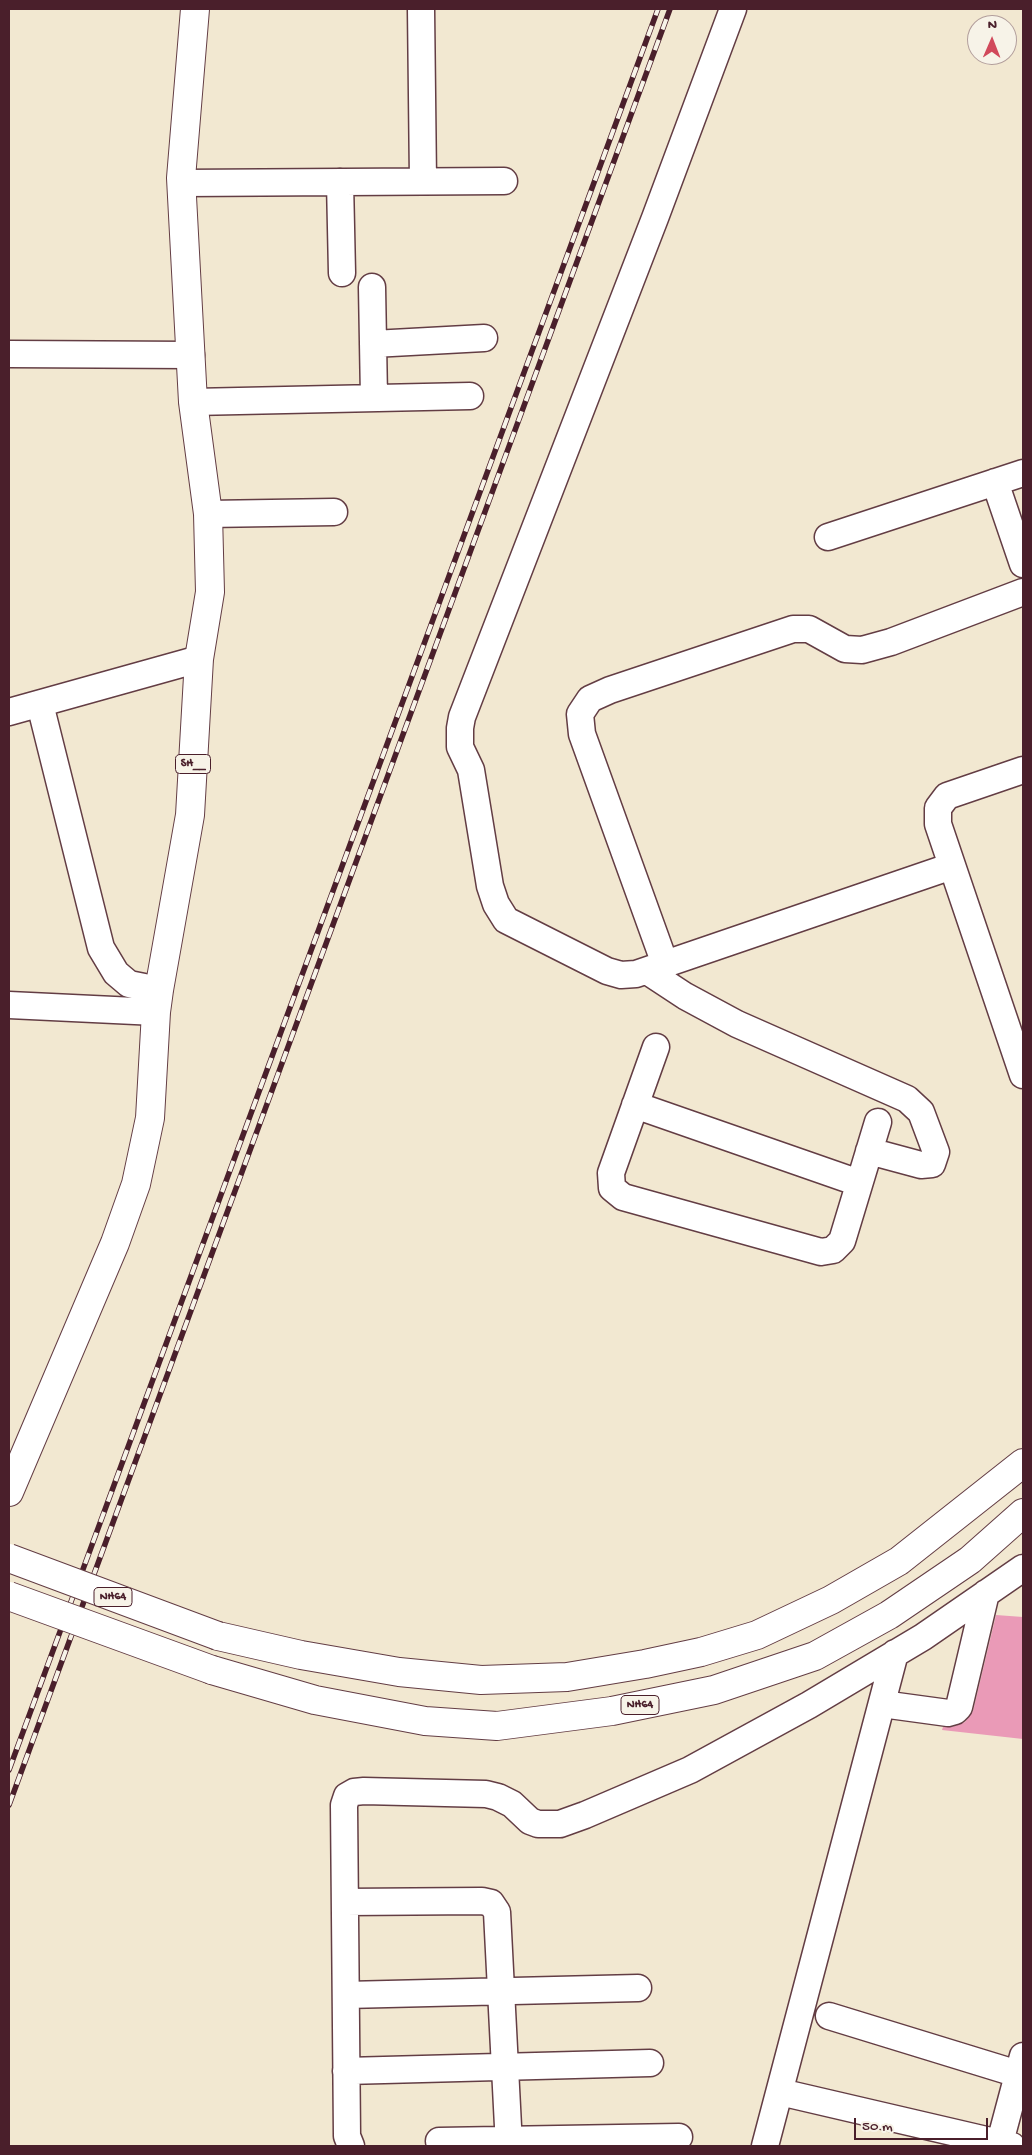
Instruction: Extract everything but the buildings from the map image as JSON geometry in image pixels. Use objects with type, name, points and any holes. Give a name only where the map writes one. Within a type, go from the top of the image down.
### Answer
[{"type":"main road","name":"SH__","points":[[9,1492],[115,1243],[136,1184],[150,1118],[157,1001],[190,815],[199,659],[210,592],[208,514],[193,402],[182,183],[195,9]]},
{"type":"main road","name":"NH64","points":[[9,1558],[218,1636],[301,1655],[399,1672],[481,1680],[567,1677],[645,1664],[701,1652],[757,1635],[831,1600],[899,1561],[1023,1463]]},
{"type":"main road","name":"NH64","points":[[9,1596],[212,1670],[315,1700],[425,1720],[497,1726],[622,1709],[714,1690],[815,1656],[889,1615],[970,1560],[1023,1513]]},
{"type":"street","points":[[421,9],[423,181]]},
{"type":"street","points":[[733,9],[460,728],[460,747],[472,770],[478,801],[490,886],[496,904],[506,920],[607,971],[622,975],[636,974],[952,866]]},
{"type":"street","points":[[182,183],[504,181]]},
{"type":"street","points":[[340,182],[342,273]]},
{"type":"street","points":[[372,286],[374,398]]},
{"type":"street","points":[[373,344],[484,338]]},
{"type":"street","points":[[9,354],[191,355]]},
{"type":"street","points":[[193,402],[470,396]]},
{"type":"street","points":[[828,537],[1023,473]]},
{"type":"street","points":[[994,482],[1023,564]]},
{"type":"street","points":[[208,514],[334,512]]},
{"type":"street","points":[[869,1151],[921,1165],[932,1164],[936,1152],[921,1112],[907,1099],[738,1024],[685,996],[656,967],[582,734],[580,714],[590,699],[610,690],[793,628],[810,629],[845,649],[862,650],[890,642],[1023,592]]},
{"type":"street","points":[[9,712],[199,659]]},
{"type":"street","points":[[40,704],[101,948],[116,972],[130,984],[157,1001]]},
{"type":"street","points":[[1023,770],[947,796],[938,808],[938,824],[1023,1075]]},
{"type":"street","points":[[9,1005],[157,1001]]},
{"type":"street","points":[[656,1047],[611,1173],[612,1188],[623,1197],[821,1252],[833,1250],[842,1241],[878,1122]]},
{"type":"street","points":[[635,1105],[859,1183]]},
{"type":"street","points":[[351,2146],[347,2136],[346,2071],[344,1805],[347,1796],[354,1792],[486,1794],[498,1797],[512,1804],[530,1821],[538,1824],[560,1824],[690,1770],[809,1705],[923,1637],[1023,1568]]},
{"type":"street","points":[[882,1704],[948,1714],[955,1711],[959,1706],[986,1593]]},
{"type":"street","points":[[765,2146],[895,1653]]},
{"type":"street","points":[[345,1902],[482,1901],[491,1903],[497,1912],[509,2143]]},
{"type":"street","points":[[346,1995],[638,1988]]},
{"type":"street","points":[[780,2092],[1004,2145],[1021,2065],[829,2016]]},
{"type":"street","points":[[346,2071],[650,2063]]},
{"type":"street","points":[[439,2141],[509,2143],[680,2137]]},
{"type":"railway","points":[[9,1770],[658,9]]},
{"type":"railway","points":[[9,1805],[670,9]]}]
